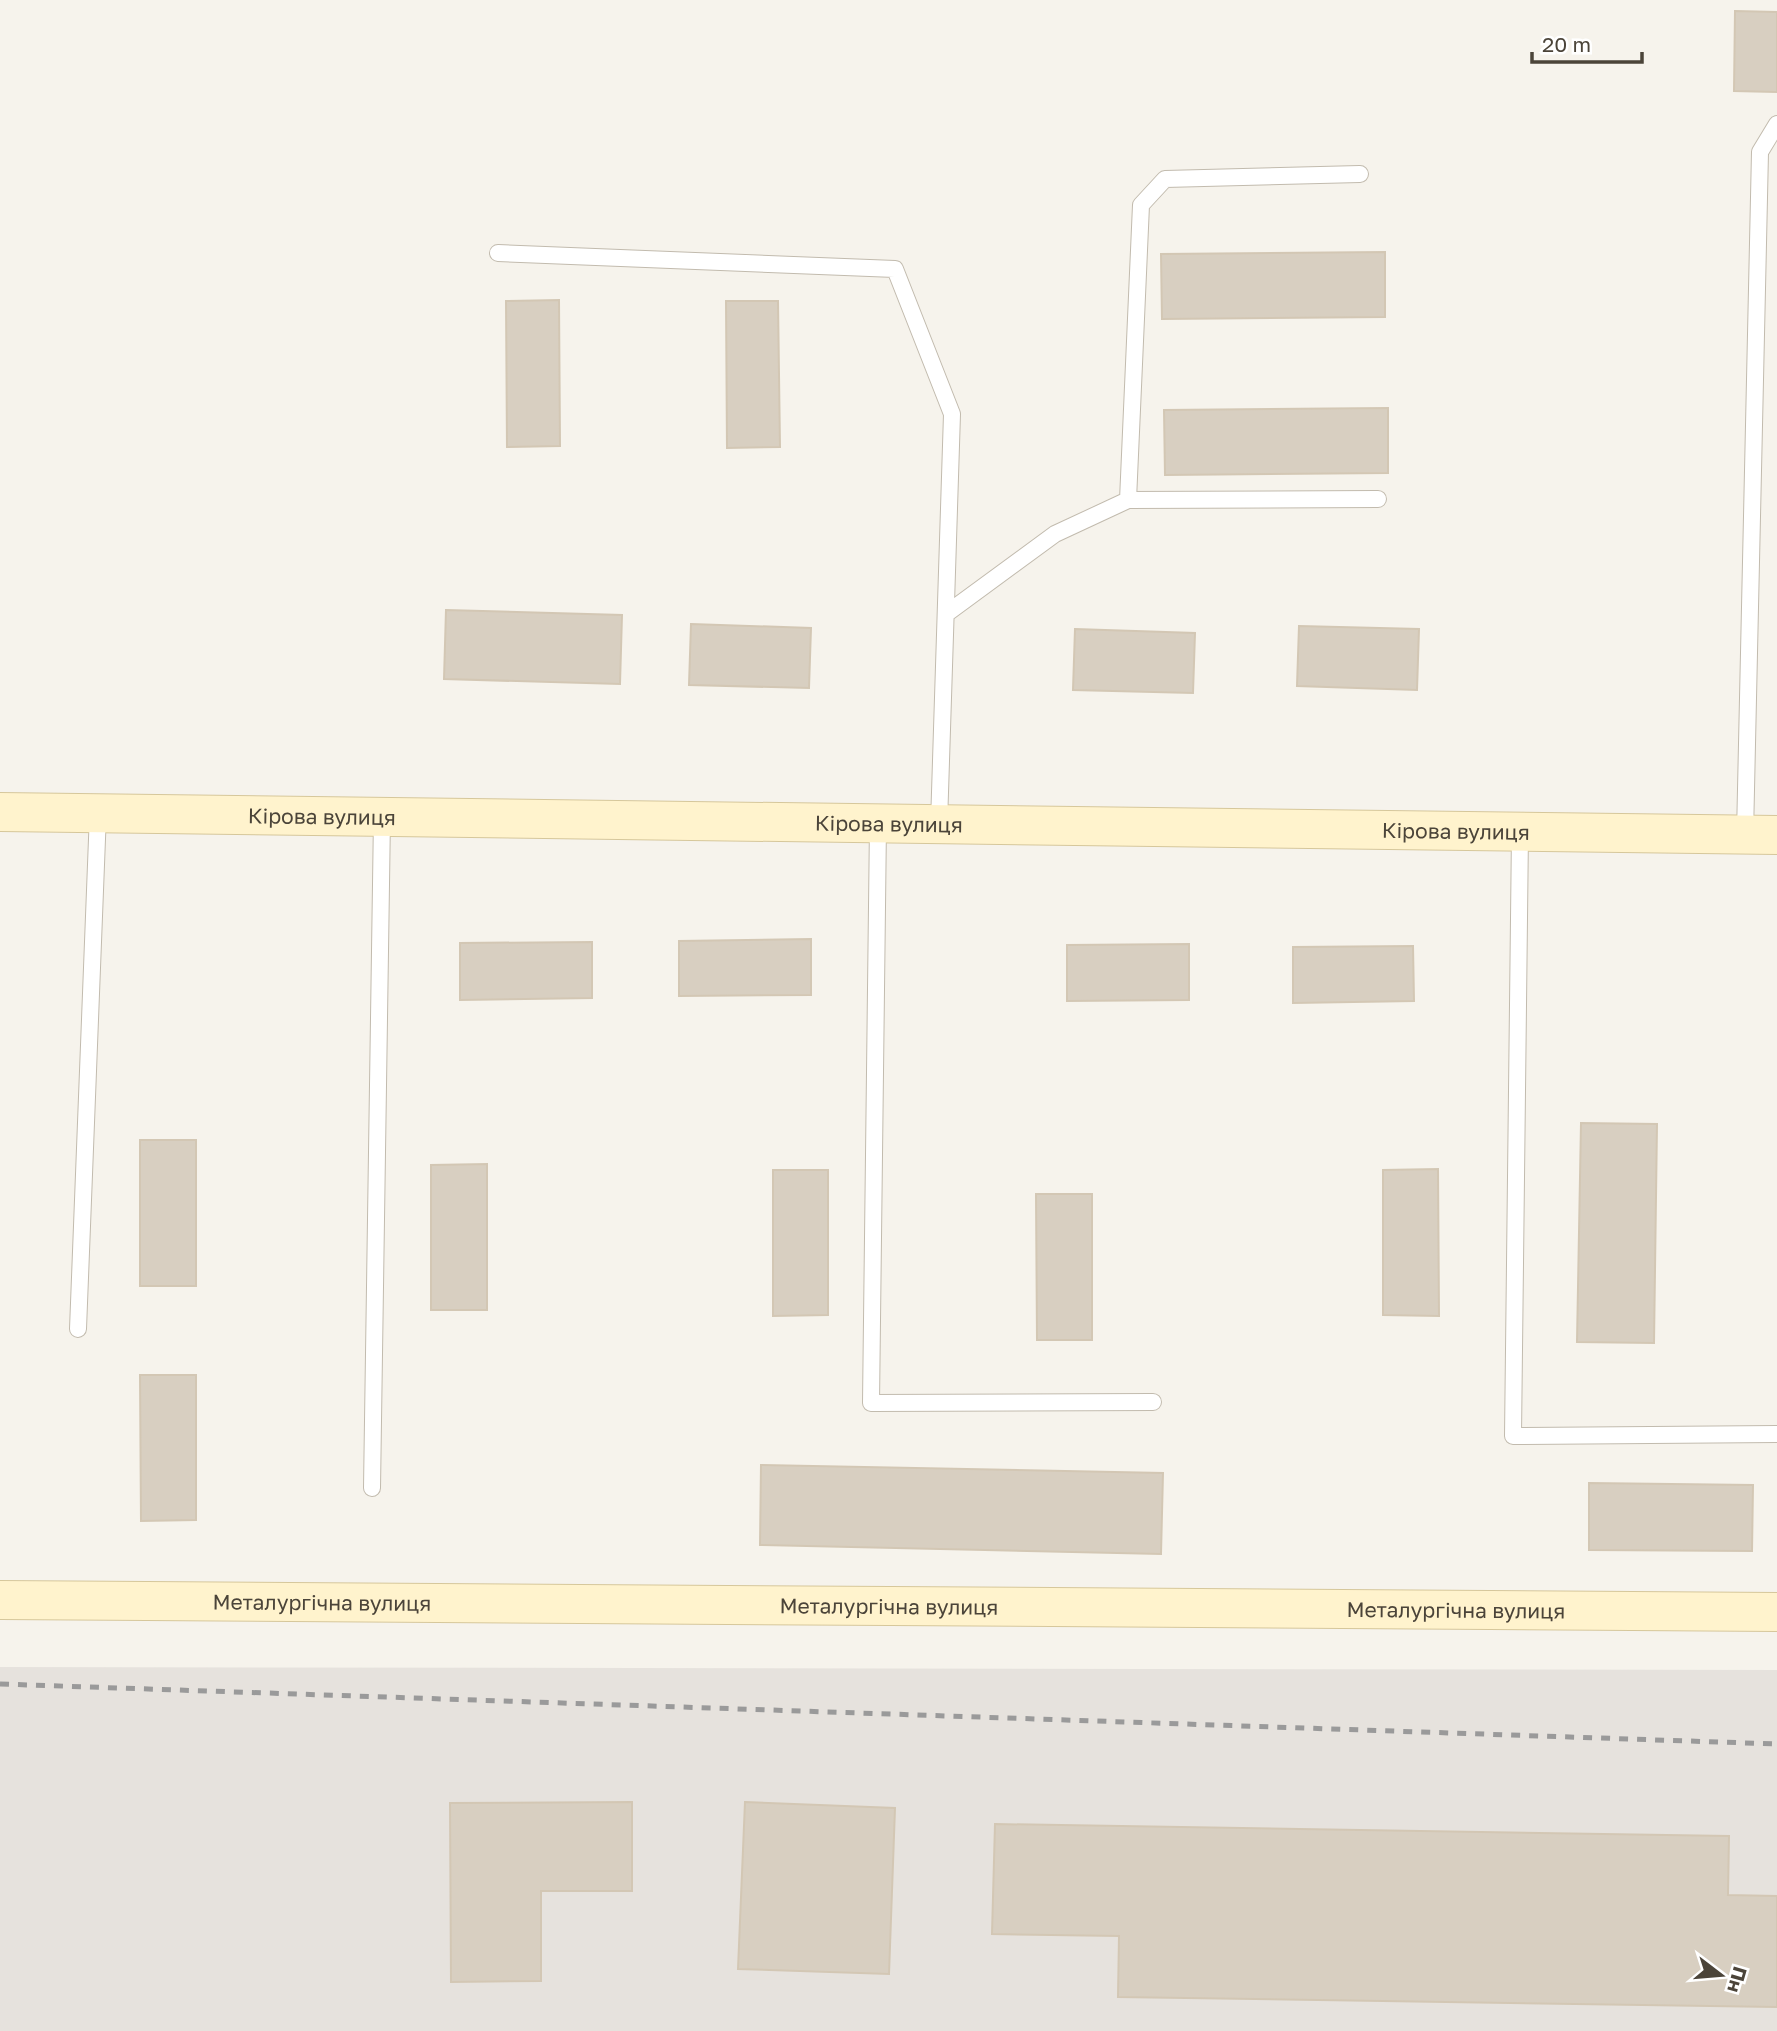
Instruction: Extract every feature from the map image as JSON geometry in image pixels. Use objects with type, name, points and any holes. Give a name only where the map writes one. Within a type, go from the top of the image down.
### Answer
[{"type":"street","name":"Кірова вулиця","points":[[0,812],[1761,835]]},
{"type":"street","name":"Металургічна вулиця","points":[[0,1600],[1777,1612]]},
{"type":"lane","points":[[1761,835],[1760,152],[1777,124]]},
{"type":"lane","points":[[1128,500],[1141,205],[1165,179],[1360,174]]},
{"type":"lane","points":[[498,253],[895,269],[952,414],[939,824]]},
{"type":"lane","points":[[946,614],[1055,534],[1128,500],[1378,499]]},
{"type":"lane","points":[[78,1329],[98,813]]},
{"type":"lane","points":[[372,1488],[382,817]]},
{"type":"lane","points":[[878,824],[871,1403],[1153,1402]]},
{"type":"lane","points":[[1520,832],[1513,1436],[1777,1434]]},
{"type":"shaded area","points":[[0,1667],[1777,1670],[1777,2031],[0,2031]]},
{"type":"building","points":[[1735,11],[1777,12],[1777,92],[1734,91]]},
{"type":"building","points":[[1385,252],[1385,317],[1162,319],[1161,254]]},
{"type":"building","points":[[559,300],[560,446],[507,447],[506,301]]},
{"type":"building","points":[[726,301],[778,301],[780,447],[727,448]]},
{"type":"building","points":[[1388,408],[1388,473],[1165,475],[1164,410]]},
{"type":"building","points":[[446,610],[622,615],[620,684],[444,679]]},
{"type":"building","points":[[691,624],[811,628],[809,688],[689,685]]},
{"type":"building","points":[[1299,626],[1419,629],[1417,690],[1297,686]]},
{"type":"building","points":[[1075,629],[1195,633],[1193,693],[1073,690]]},
{"type":"building","points":[[811,939],[811,995],[679,996],[679,941]]},
{"type":"building","points":[[592,942],[592,998],[460,1000],[460,943]]},
{"type":"building","points":[[1189,944],[1189,1000],[1067,1001],[1067,945]]},
{"type":"building","points":[[1413,946],[1414,1001],[1293,1003],[1293,947]]},
{"type":"building","points":[[1581,1123],[1657,1124],[1654,1343],[1577,1342]]},
{"type":"building","points":[[140,1140],[196,1140],[196,1286],[140,1286]]},
{"type":"building","points":[[487,1164],[487,1310],[431,1310],[431,1165]]},
{"type":"building","points":[[1438,1169],[1439,1316],[1383,1315],[1383,1170]]},
{"type":"building","points":[[773,1170],[828,1170],[828,1315],[773,1316]]},
{"type":"building","points":[[1036,1194],[1092,1194],[1092,1340],[1037,1340]]},
{"type":"building","points":[[140,1375],[196,1375],[196,1520],[141,1521]]},
{"type":"building","points":[[761,1465],[1163,1473],[1161,1554],[760,1545]]},
{"type":"building","points":[[1589,1483],[1753,1485],[1752,1551],[1589,1550]]},
{"type":"building","points":[[632,1802],[632,1891],[541,1891],[541,1981],[451,1982],[450,1803]]},
{"type":"building","points":[[745,1802],[895,1808],[889,1974],[738,1969]]},
{"type":"building","points":[[995,1824],[1729,1836],[1728,1895],[1777,1896],[1777,2007],[1118,1997],[1119,1936],[992,1934]]},
{"type":"railway","points":[[0,1684],[1777,1744]]}]
